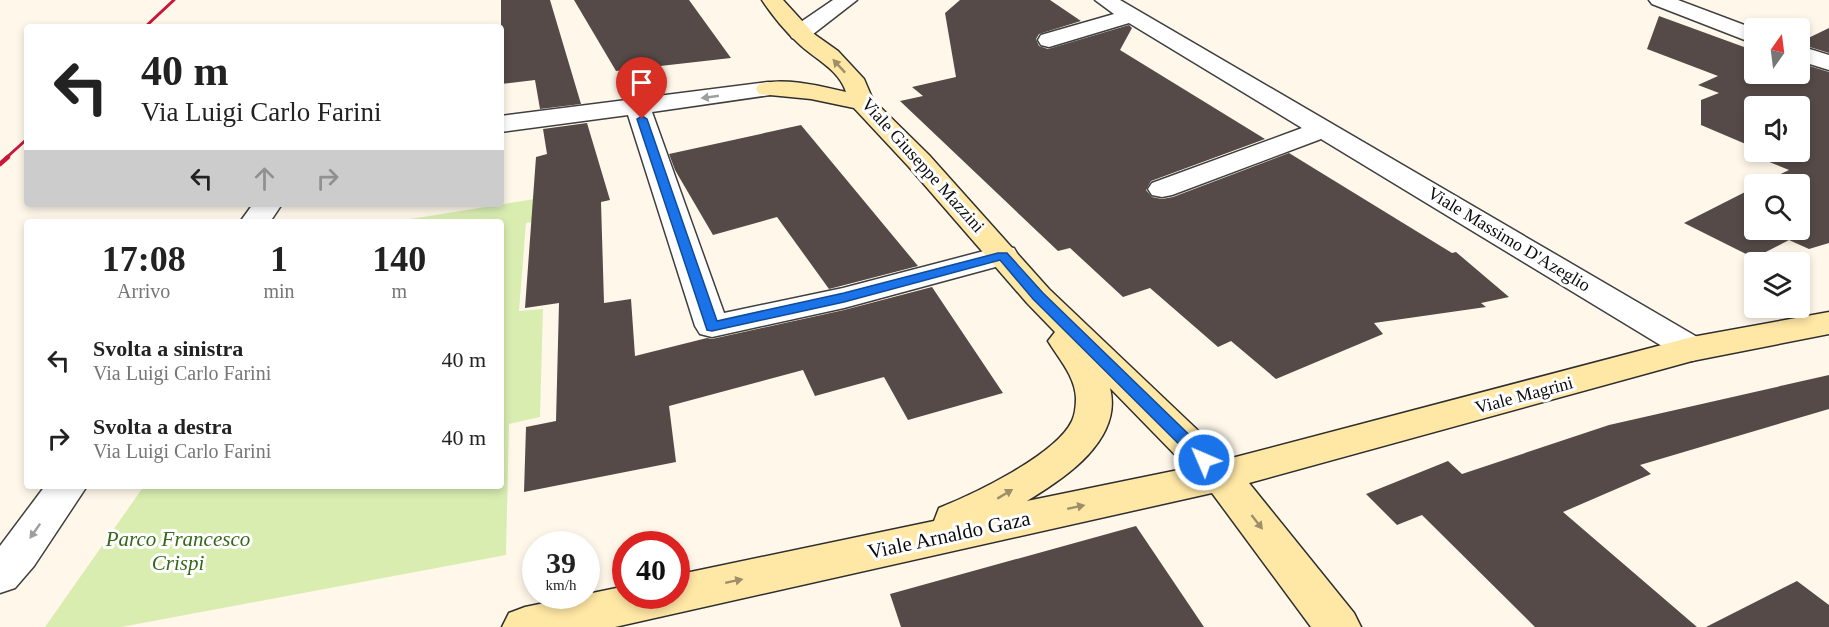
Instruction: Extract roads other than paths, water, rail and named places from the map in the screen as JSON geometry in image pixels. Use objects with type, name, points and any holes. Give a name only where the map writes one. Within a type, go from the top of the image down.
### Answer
[{"type":"street","name":"Viale Giuseppe Mazzini","points":[[772,0],[803,36],[830,56],[856,84],[862,102],[1038,296],[1221,476],[1338,627]]},
{"type":"street","points":[[504,124],[768,89],[791,82],[803,73],[810,63],[811,54],[803,36],[847,0]]},
{"type":"street","name":"Viale Massimo D'Azeglio","points":[[1105,0],[1692,349]]},
{"type":"street","points":[[1659,0],[1744,33]]},
{"type":"street","points":[[1049,40],[1131,16]]},
{"type":"street","points":[[1810,56],[1829,63]]},
{"type":"street","points":[[768,89],[811,92],[862,102]]},
{"type":"street","points":[[638,107],[712,326],[844,298],[1003,255]]},
{"type":"street","points":[[1162,189],[1325,129]]},
{"type":"street","points":[[875,550],[976,512],[1052,465],[1076,445],[1091,421],[1094,397],[1089,377],[1038,296]]},
{"type":"street","name":"Viale Magrini","points":[[1221,476],[1692,349],[1829,323]]},
{"type":"street","name":"Viale Arnaldo Gaza","points":[[690,591],[1221,476]]},
{"type":"street","points":[[0,575],[19,554],[65,489]]},
{"type":"street","points":[[525,627],[612,608]]},
{"type":"railway","points":[[148,24],[174,0]]},
{"type":"railway","points":[[6,158],[24,142]]},
{"type":"railway","points":[[0,164],[8,157]]},
{"type":"park label","name":"Parco Francesco Crispi","points":[[178,551]]}]
